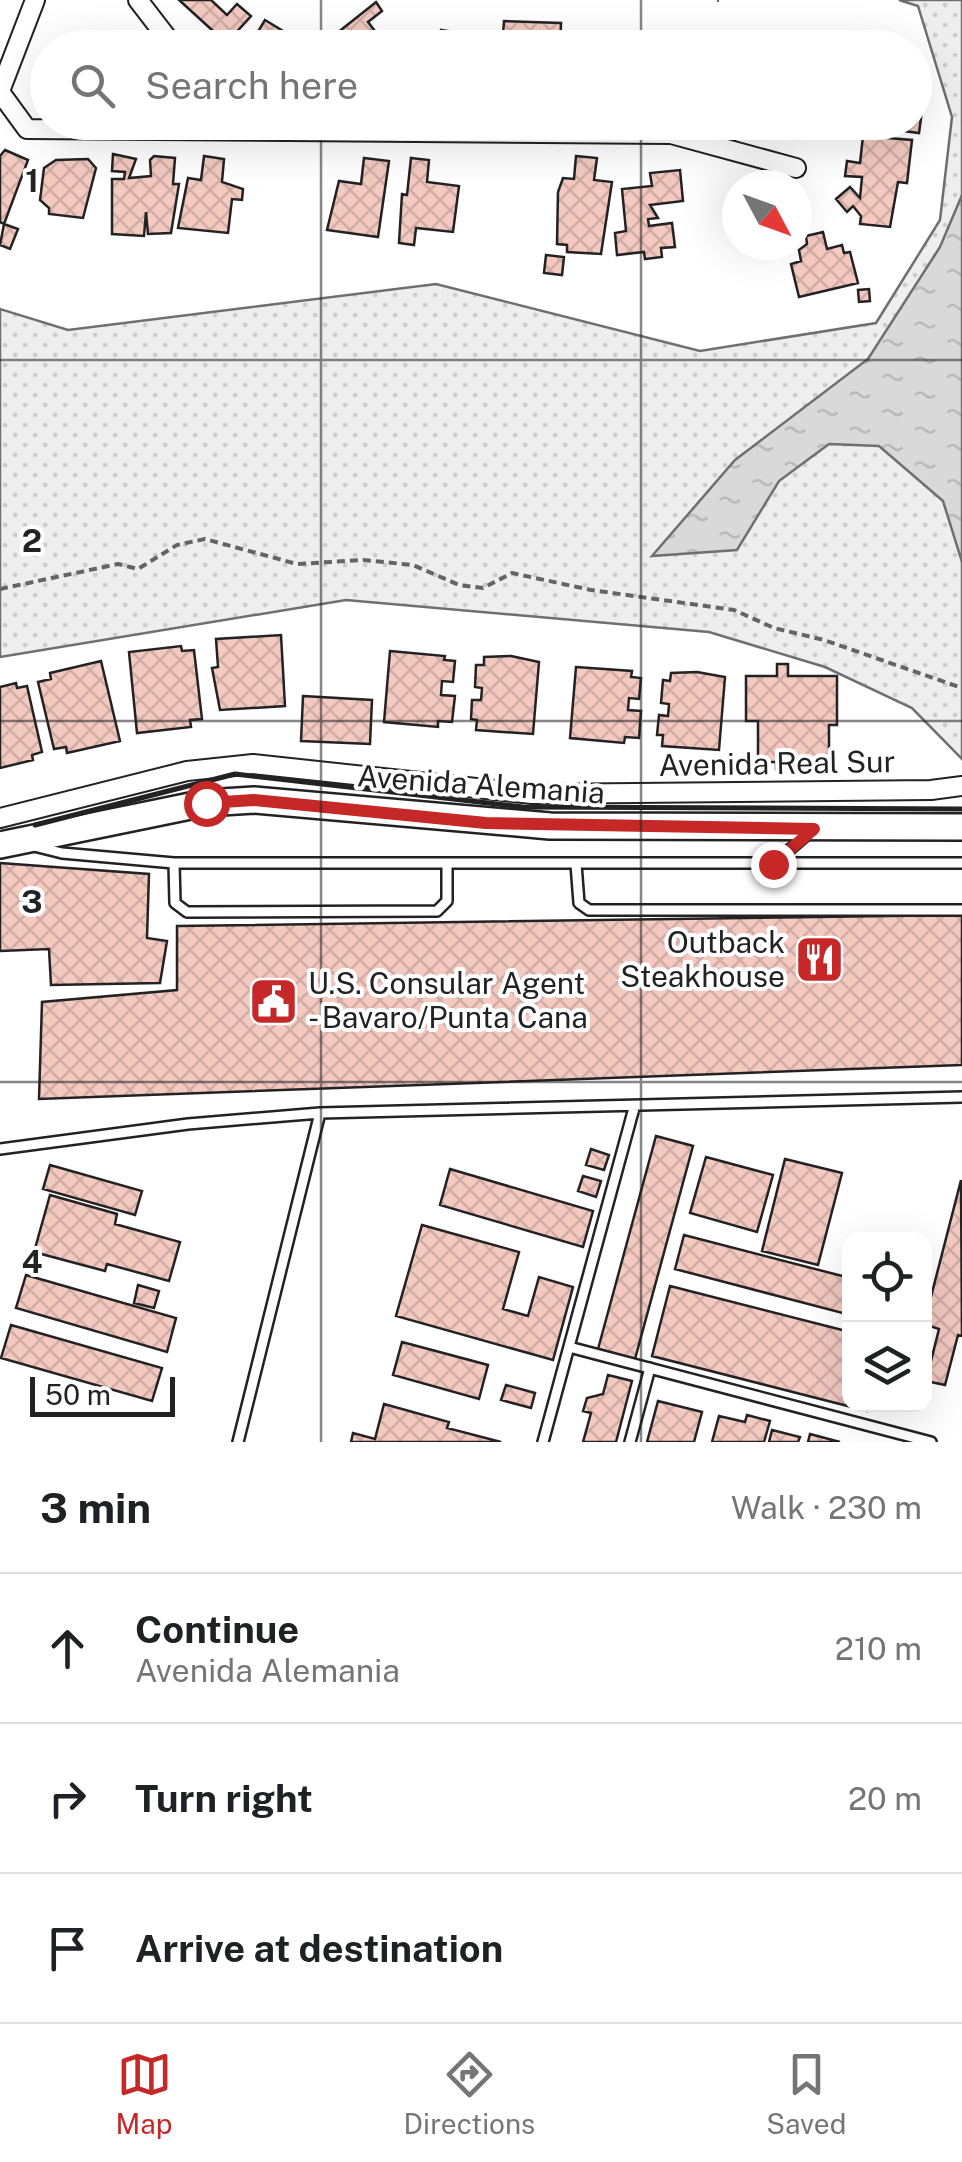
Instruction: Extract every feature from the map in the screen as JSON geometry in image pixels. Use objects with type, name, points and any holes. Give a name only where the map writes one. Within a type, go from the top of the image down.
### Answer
[{"type":"street","points":[[30,129],[0,91],[35,0]]},
{"type":"street","points":[[138,0],[161,30]]},
{"type":"street","points":[[693,140],[796,168]]},
{"type":"street","name":"Avenida Real Sur","points":[[0,818],[187,771],[253,764],[532,794],[931,790],[962,786]]},
{"type":"street","name":"Avenida Alemania","points":[[9,843],[206,803],[254,800],[486,823],[962,828]]},
{"type":"lane","points":[[773,864],[814,829]]},
{"type":"lane","points":[[9,843],[62,853],[174,863],[962,863]]},
{"type":"lane","points":[[174,863],[175,903],[187,912],[437,911],[447,901],[447,865]]},
{"type":"lane","points":[[576,864],[578,903],[588,910],[962,910]]},
{"type":"lane","points":[[0,1149],[188,1124],[320,1114],[962,1097]]},
{"type":"lane","points":[[543,1442],[634,1108]]},
{"type":"lane","points":[[238,1442],[320,1114]]},
{"type":"lane","points":[[569,1347],[931,1442]]},
{"type":"lane","points":[[630,1442],[650,1368]]},
{"type":"path","points":[[0,589],[118,564],[138,569],[177,545],[205,539],[297,564],[364,560],[414,565],[459,585],[483,588],[512,573],[591,590],[734,610],[774,628],[824,640],[962,688]]},
{"type":"shaded area","points":[[899,0],[962,0],[962,759],[912,708],[825,667],[709,632],[346,600],[0,657],[0,309],[68,330],[436,284],[700,351],[876,323],[940,220],[952,117],[932,52],[932,30],[925,30],[918,6]]},
{"type":"water","points":[[962,195],[962,562],[943,501],[879,446],[829,444],[779,481],[737,550],[652,556],[735,460],[868,359],[940,247]]},
{"type":"building","points":[[179,0],[211,0],[227,15],[237,4],[251,16],[238,30],[212,30]]},
{"type":"building","points":[[376,2],[382,11],[368,22],[374,30],[341,30]]},
{"type":"building","points":[[265,20],[282,30],[259,30]]},
{"type":"building","points":[[504,21],[561,23],[561,30],[503,30]]},
{"type":"building","points":[[863,140],[912,140],[907,183],[898,182],[890,227],[860,224],[861,216],[853,206],[847,212],[836,199],[850,187],[860,198],[862,177],[845,176],[847,161],[860,163]]},
{"type":"building","points":[[5,150],[28,160],[4,224],[0,222],[0,156]]},
{"type":"building","points":[[113,154],[136,159],[129,178],[151,176],[150,160],[154,156],[175,158],[173,184],[179,184],[171,233],[148,234],[146,212],[144,236],[112,234],[112,179],[124,179],[125,172],[112,171]]},
{"type":"building","points":[[204,156],[224,159],[222,182],[243,189],[242,200],[232,199],[228,233],[178,228],[188,178],[201,180]]},
{"type":"building","points":[[576,156],[597,158],[594,180],[612,182],[601,254],[567,252],[567,245],[557,244],[558,192],[563,178],[574,179]]},
{"type":"building","points":[[364,158],[389,161],[378,237],[327,230],[339,181],[361,184]]},
{"type":"building","points":[[411,158],[429,160],[427,182],[459,186],[453,232],[416,228],[414,245],[399,243],[402,194],[407,195]]},
{"type":"building","points":[[88,159],[96,168],[83,218],[49,214],[49,208],[40,200],[44,168],[56,160]]},
{"type":"building","points":[[680,170],[683,201],[650,205],[658,218],[648,219],[649,226],[672,223],[675,247],[661,248],[662,257],[645,259],[644,252],[617,255],[615,233],[626,231],[622,189],[652,186],[650,173]]},
{"type":"building","points":[[4,224],[18,229],[10,249],[0,245]]},
{"type":"building","points":[[823,232],[827,249],[842,245],[844,253],[850,252],[858,283],[799,297],[791,264],[812,260],[812,235]]},
{"type":"building","points":[[546,255],[564,257],[562,275],[544,273]]},
{"type":"building","points":[[869,289],[870,301],[859,302],[858,290]]},
{"type":"building","points":[[281,635],[285,706],[220,710],[212,668],[218,667],[216,639]]},
{"type":"building","points":[[181,646],[182,651],[194,650],[202,719],[190,720],[191,727],[137,733],[129,652]]},
{"type":"building","points":[[390,651],[445,656],[444,660],[455,661],[453,682],[442,681],[441,695],[455,696],[452,722],[438,721],[438,727],[384,722]]},
{"type":"building","points":[[511,656],[539,662],[533,734],[476,730],[477,720],[471,719],[472,700],[481,700],[482,688],[475,687],[476,665],[484,665],[484,657]]},
{"type":"building","points":[[101,661],[120,741],[67,753],[66,747],[54,749],[38,682],[51,679],[50,673]]},
{"type":"building","points":[[777,664],[788,664],[788,676],[837,676],[837,725],[829,725],[829,764],[776,769],[776,762],[758,762],[758,721],[746,721],[746,676],[777,676]]},
{"type":"building","points":[[576,667],[632,671],[631,677],[641,678],[639,699],[629,698],[628,710],[641,711],[639,738],[625,737],[624,743],[570,738]]},
{"type":"building","points":[[671,673],[725,677],[719,750],[662,746],[663,735],[657,735],[659,715],[668,716],[669,704],[661,703],[663,680],[670,681]]},
{"type":"building","points":[[16,683],[17,688],[27,686],[42,752],[32,755],[33,760],[0,768],[0,687]]},
{"type":"building","points":[[303,696],[372,700],[370,744],[301,741]]},
{"type":"building","points":[[0,863],[149,874],[147,938],[167,941],[160,983],[51,985],[49,949],[0,951]]},
{"type":"building","points":[[962,915],[962,1065],[39,1099],[42,1002],[177,990],[177,926]]},
{"type":"building","points":[[656,1136],[693,1146],[635,1359],[598,1349]]},
{"type":"building","points":[[591,1149],[609,1155],[604,1170],[586,1165]]},
{"type":"building","points":[[706,1157],[773,1175],[757,1232],[690,1213]]},
{"type":"building","points":[[785,1159],[842,1173],[818,1265],[762,1251]]},
{"type":"building","points":[[50,1165],[142,1191],[135,1215],[43,1189]]},
{"type":"building","points":[[450,1169],[593,1211],[583,1247],[440,1205]]},
{"type":"building","points":[[583,1176],[601,1181],[596,1197],[578,1191]]},
{"type":"building","points":[[961,1180],[962,1336],[958,1335],[945,1385],[932,1382],[932,1357],[939,1329],[932,1327],[932,1293]]},
{"type":"building","points":[[50,1195],[117,1214],[115,1224],[180,1242],[169,1281],[107,1264],[105,1271],[34,1252]]},
{"type":"building","points":[[422,1225],[519,1252],[503,1309],[528,1316],[539,1277],[573,1287],[553,1360],[396,1316]]},
{"type":"building","points":[[684,1235],[842,1276],[842,1313],[675,1269]]},
{"type":"building","points":[[26,1275],[176,1318],[167,1352],[16,1308]]},
{"type":"building","points":[[138,1285],[159,1291],[154,1308],[134,1303]]},
{"type":"building","points":[[670,1286],[842,1330],[842,1405],[652,1356]]},
{"type":"building","points":[[11,1325],[162,1368],[152,1401],[1,1358]]},
{"type":"building","points":[[402,1342],[488,1365],[479,1399],[393,1375]]},
{"type":"building","points":[[608,1375],[632,1381],[616,1442],[583,1442],[591,1413],[583,1411],[587,1398],[603,1394]]},
{"type":"building","points":[[506,1385],[535,1393],[531,1408],[501,1400]]},
{"type":"building","points":[[658,1401],[702,1412],[694,1442],[647,1442]]},
{"type":"building","points":[[384,1404],[449,1422],[447,1428],[501,1442],[351,1442],[353,1433],[375,1439]]},
{"type":"building","points":[[747,1415],[770,1421],[764,1442],[712,1442],[719,1416],[745,1422]]},
{"type":"building","points":[[772,1430],[800,1437],[798,1442],[769,1442]]},
{"type":"building","points":[[810,1434],[840,1442],[808,1442]]},
{"type":"wall","points":[[35,825],[235,774],[523,807],[962,809]]},
{"type":"place","name":"Outback Steakhouse","points":[[820,960]]},
{"type":"place","name":"U.S. Consular Agent - Bavaro/Punta Cana","points":[[273,1001]]},
{"type":"route","points":[[206,803],[254,800],[550,826],[814,829],[773,864]]}]
